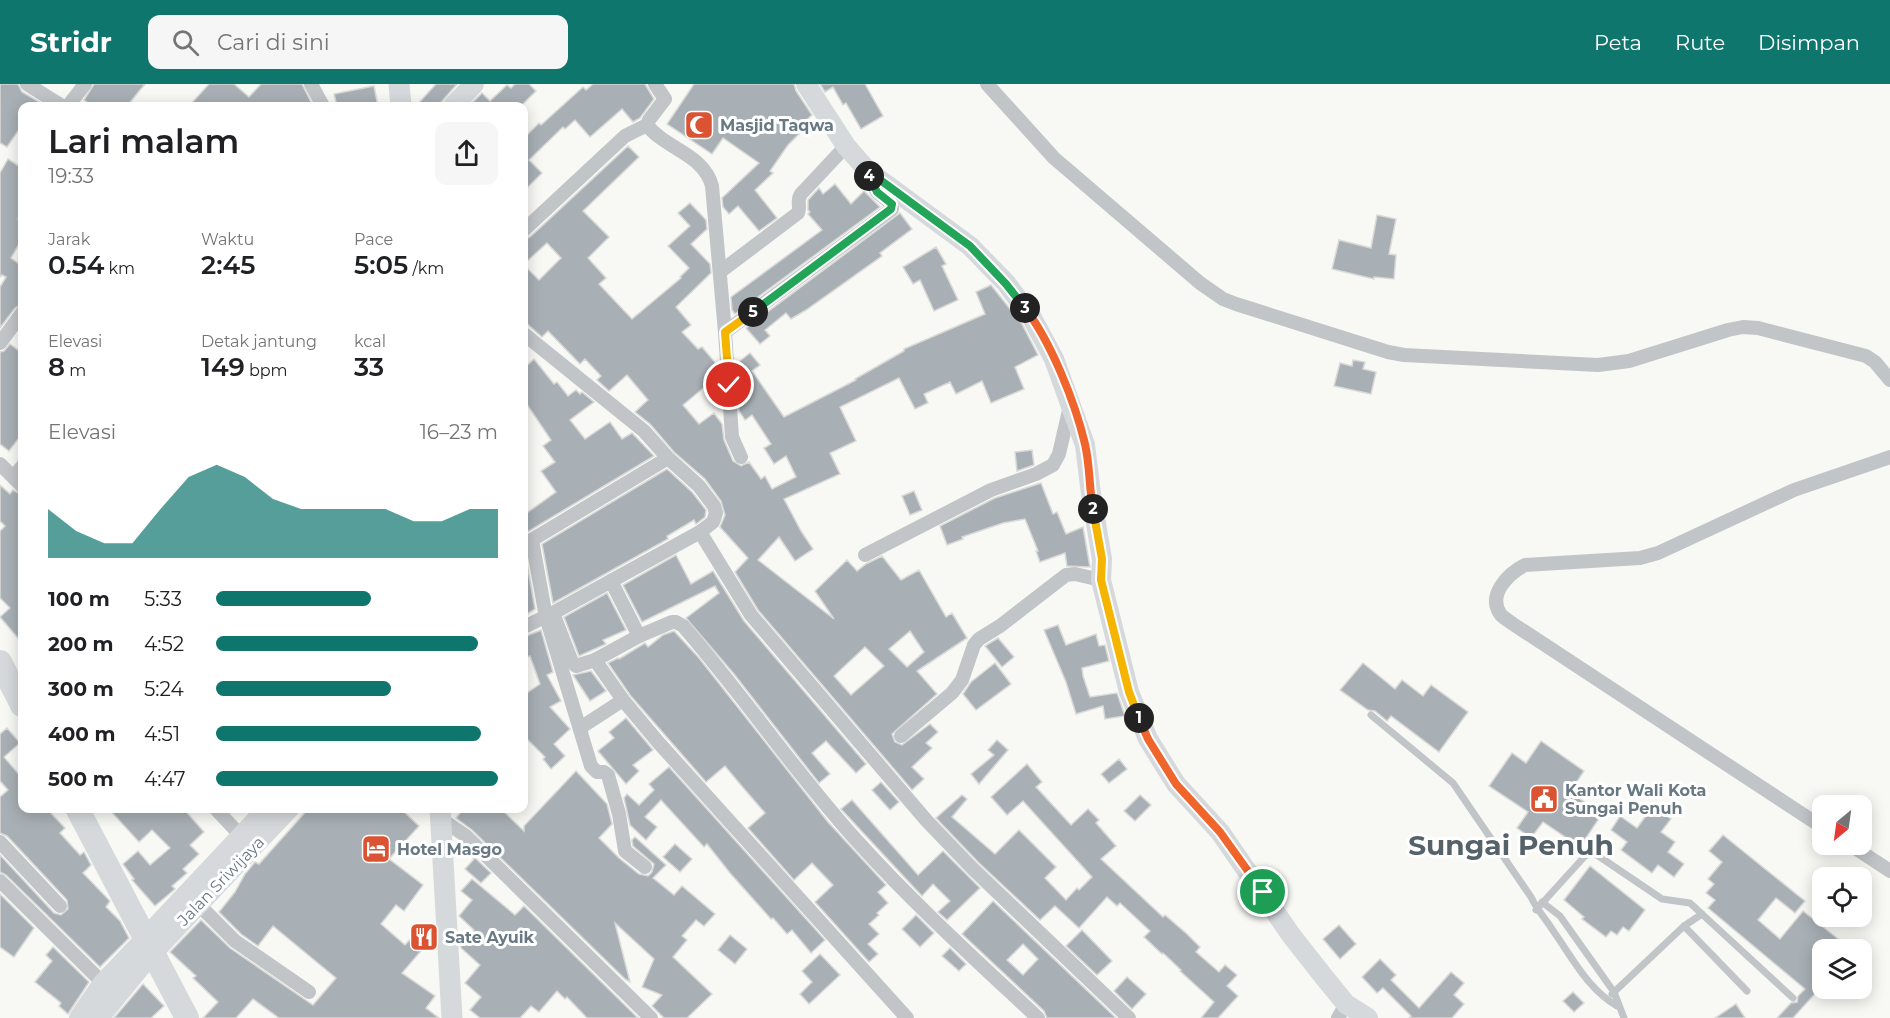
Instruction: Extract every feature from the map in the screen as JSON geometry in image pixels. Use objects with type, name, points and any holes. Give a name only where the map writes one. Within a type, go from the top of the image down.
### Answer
[{"type":"highway","points":[[0,662],[18,697]]},
{"type":"highway","points":[[80,813],[187,1018]]},
{"type":"main road","points":[[399,84],[400,102]]},
{"type":"main road","name":"Jalan Sriwijaya","points":[[148,946],[263,813]]},
{"type":"main road","name":"Jalan Sriwijaya","points":[[148,946],[198,904],[285,813]]},
{"type":"main road","points":[[441,814],[452,1018]]},
{"type":"street","points":[[27,84],[72,99]]},
{"type":"street","points":[[311,84],[321,102]]},
{"type":"street","points":[[457,102],[474,84]]},
{"type":"street","points":[[528,226],[625,136],[647,125],[648,120],[663,105],[665,99],[655,84]]},
{"type":"street","points":[[806,84],[846,146],[868,171],[970,246],[1006,284],[1032,318],[1054,359],[1085,445],[1090,494],[1102,559],[1101,580],[1129,692],[1148,739],[1176,784],[1220,832],[1342,1011],[1368,1018]]},
{"type":"street","points":[[987,84],[1054,158],[1210,291],[1236,304],[1404,355],[1598,366],[1629,361],[1728,330],[1743,327],[1758,328],[1866,356],[1875,362],[1890,380]]},
{"type":"street","points":[[647,125],[701,166],[709,175],[720,272],[732,437],[741,457]]},
{"type":"street","points":[[720,272],[798,213],[800,209],[798,197],[846,146]]},
{"type":"street","points":[[725,332],[891,209],[892,204],[877,192],[868,171]]},
{"type":"street","points":[[0,343],[18,318]]},
{"type":"street","points":[[528,337],[645,431],[668,458],[699,486],[714,506],[716,513],[713,522],[700,532],[528,625]]},
{"type":"street","points":[[865,555],[991,490],[1036,474],[1053,465],[1059,454],[1071,402]]},
{"type":"street","points":[[645,867],[625,851],[609,777],[591,766],[584,726],[549,615],[533,539],[668,458]]},
{"type":"street","points":[[1812,820],[1513,624],[1501,615],[1497,604],[1498,595],[1503,580],[1514,570],[1525,565],[1640,558],[1658,553],[1794,490],[1890,458]]},
{"type":"street","points":[[0,464],[18,482]]},
{"type":"street","points":[[700,532],[751,615],[926,820],[972,868],[1129,1018]]},
{"type":"street","points":[[901,736],[962,680],[974,645],[979,639],[1000,626],[1066,575],[1075,574],[1101,580]]},
{"type":"street","points":[[610,581],[639,636]]},
{"type":"street","points":[[549,615],[574,665],[580,666],[672,622],[683,626],[812,788],[859,843],[943,928],[1038,1018]]},
{"type":"street","points":[[595,660],[623,700],[658,742],[907,1018]]},
{"type":"street","points":[[584,726],[623,700]]},
{"type":"street","points":[[220,813],[241,836]]},
{"type":"street","points":[[441,814],[650,1018]]},
{"type":"street","points":[[0,842],[60,906]]},
{"type":"street","points":[[1866,855],[1890,871]]},
{"type":"street","points":[[0,881],[103,983]]},
{"type":"street","points":[[198,904],[235,941],[309,992]]},
{"type":"street","points":[[79,1018],[103,983],[148,946]]},
{"type":"street","points":[[99,1018],[148,946]]},
{"type":"lane","points":[[11,475],[18,466]]},
{"type":"lane","points":[[1371,715],[1453,783],[1531,897],[1536,910],[1584,976],[1606,1000],[1617,1006]]},
{"type":"lane","points":[[1536,910],[1586,856],[1594,854],[1662,899],[1690,903],[1793,999]]},
{"type":"lane","points":[[1531,897],[1544,902],[1560,916],[1614,992],[1617,1006],[1624,1018]]},
{"type":"lane","points":[[1606,1000],[1684,926],[1702,914]]},
{"type":"lane","points":[[1684,926],[1747,991]]},
{"type":"building","points":[[0,84],[18,84],[22,92],[39,102],[18,102],[18,131],[7,147],[0,143]]},
{"type":"building","points":[[94,84],[145,84],[130,102],[87,102],[84,100]]},
{"type":"building","points":[[209,84],[234,84],[249,97],[261,84],[302,84],[311,102],[193,102]]},
{"type":"building","points":[[436,84],[457,84],[441,102],[420,102]]},
{"type":"building","points":[[515,84],[529,84],[536,91],[525,102],[473,102],[482,93],[490,101],[507,85],[511,88]]},
{"type":"building","points":[[593,84],[645,84],[654,99],[640,118],[633,122],[622,109],[590,137],[575,120],[565,129],[563,127],[529,160],[542,173],[528,187],[528,134],[583,87],[586,90]]},
{"type":"building","points":[[694,84],[794,84],[812,115],[799,127],[803,130],[788,145],[770,171],[773,173],[755,190],[777,218],[759,231],[738,206],[729,214],[723,207],[722,198],[759,163],[723,138],[712,154],[667,124]]},
{"type":"building","points":[[820,84],[865,84],[883,116],[861,129],[846,103],[843,105],[833,87],[825,92]]},
{"type":"building","points":[[374,86],[377,102],[336,102],[334,94]]},
{"type":"building","points":[[628,146],[639,157],[583,211],[609,237],[588,258],[606,278],[599,284],[632,319],[681,278],[689,268],[668,246],[690,226],[678,213],[690,203],[706,220],[707,229],[691,244],[710,264],[711,273],[676,307],[691,325],[682,332],[698,349],[702,347],[718,366],[719,375],[683,405],[699,424],[714,413],[722,424],[724,440],[733,461],[741,466],[749,462],[761,479],[765,476],[772,489],[796,477],[786,456],[774,464],[764,448],[771,444],[752,415],[745,420],[739,411],[738,396],[749,389],[737,374],[736,364],[750,353],[760,365],[752,371],[784,417],[856,380],[904,349],[985,314],[976,292],[991,285],[1022,324],[1038,355],[1015,367],[1024,389],[991,403],[982,381],[956,394],[950,382],[924,394],[928,403],[915,409],[899,378],[840,407],[856,441],[830,453],[840,474],[784,499],[813,549],[795,561],[779,537],[758,560],[834,619],[815,591],[847,560],[857,571],[882,556],[901,580],[919,570],[946,617],[952,613],[967,638],[917,671],[937,694],[892,734],[895,742],[902,745],[930,724],[938,732],[926,743],[932,748],[912,767],[924,779],[912,790],[758,610],[735,572],[748,558],[720,527],[725,515],[721,501],[705,479],[674,452],[650,424],[635,412],[648,400],[627,375],[609,391],[597,380],[601,376],[585,359],[580,364],[548,331],[542,337],[528,325],[528,269],[539,280],[561,258],[547,243],[528,260],[528,238]],"holes":[[[910,631],[924,652],[907,667],[889,649]],[[865,647],[884,666],[851,695],[834,676]]]},
{"type":"building","points":[[8,159],[18,165],[18,246],[11,258],[18,263],[18,306],[0,328],[0,287],[6,277],[2,275],[0,277],[0,173]]},
{"type":"building","points":[[835,184],[851,204],[864,191],[880,207],[735,314],[732,310],[731,297],[822,230],[808,214],[810,212],[808,200],[819,188],[823,194]]},
{"type":"building","points":[[900,213],[912,229],[880,253],[882,256],[791,319],[786,313],[765,330],[770,336],[760,344],[746,328]]},
{"type":"building","points":[[1377,215],[1396,219],[1389,254],[1396,255],[1394,279],[1374,277],[1374,279],[1332,269],[1339,240],[1371,248]]},
{"type":"building","points":[[936,247],[946,264],[942,266],[958,300],[934,311],[920,280],[913,284],[903,267]]},
{"type":"building","points":[[10,344],[18,350],[18,439],[9,451],[0,444],[0,352]]},
{"type":"building","points":[[534,359],[554,384],[557,382],[568,396],[576,390],[594,402],[570,420],[585,439],[610,422],[622,439],[632,433],[654,456],[528,532],[528,512],[556,492],[541,471],[555,462],[543,446],[551,440],[528,406],[528,364]]},
{"type":"building","points":[[1353,360],[1365,362],[1363,369],[1376,372],[1371,394],[1334,386],[1340,363],[1352,366]]},
{"type":"building","points":[[1032,450],[1034,465],[1017,471],[1015,452]]},
{"type":"building","points":[[667,469],[692,492],[706,510],[705,517],[696,524],[694,520],[667,536],[668,539],[553,603],[542,544]]},
{"type":"building","points":[[1041,483],[1053,514],[1057,512],[1066,534],[1083,527],[1090,567],[1067,566],[1065,553],[1040,562],[1025,519],[1003,523],[962,537],[963,539],[947,545],[940,526],[995,498]]},
{"type":"building","points":[[0,485],[10,494],[13,490],[18,493],[18,638],[0,617],[10,608],[0,598],[0,531],[5,526],[0,521]]},
{"type":"building","points":[[914,491],[922,510],[910,515],[902,496]]},
{"type":"building","points":[[676,555],[691,584],[713,571],[744,621],[866,764],[856,773],[826,741],[812,753],[830,774],[819,783],[734,674],[686,618],[719,593],[715,586],[642,622],[623,585]]},
{"type":"building","points":[[528,570],[535,609],[528,613]]},
{"type":"building","points":[[607,593],[626,630],[603,640],[606,644],[579,656],[564,617]]},
{"type":"building","points":[[1058,625],[1066,645],[1096,634],[1099,646],[1105,645],[1109,661],[1082,668],[1083,676],[1090,697],[1117,693],[1125,716],[1105,719],[1103,706],[1076,714],[1066,682],[1044,630]]},
{"type":"building","points":[[541,630],[553,672],[547,675],[561,701],[550,707],[570,729],[554,744],[565,756],[551,769],[543,759],[545,757],[528,740],[528,692],[540,684],[530,656],[528,657],[528,635]]},
{"type":"building","points":[[674,631],[699,658],[828,822],[886,885],[878,892],[888,903],[869,924],[879,934],[868,944],[878,954],[869,962],[815,902],[833,885],[812,863],[794,880],[748,828],[765,813],[725,766],[706,782],[630,695],[608,663],[645,643],[648,647],[663,635]]},
{"type":"building","points":[[998,638],[1014,657],[1002,667],[985,646]]},
{"type":"building","points":[[995,663],[1011,684],[976,710],[963,694],[971,682]]},
{"type":"building","points":[[1363,663],[1395,689],[1402,680],[1423,696],[1431,685],[1468,712],[1439,752],[1391,716],[1387,721],[1340,690]]},
{"type":"building","points":[[591,671],[606,691],[590,701],[573,675]]},
{"type":"building","points":[[626,718],[653,750],[633,765],[639,771],[626,784],[598,751],[614,738],[609,732]]},
{"type":"building","points":[[7,728],[18,741],[18,745],[4,757],[18,773],[18,813],[51,813],[65,828],[60,833],[80,855],[84,852],[91,865],[83,873],[110,901],[106,907],[120,921],[129,938],[100,967],[6,875],[0,872],[0,855],[54,913],[61,915],[68,909],[67,900],[7,836],[0,833],[0,797],[8,790],[0,781],[0,734]]},
{"type":"building","points":[[997,740],[1008,750],[979,784],[971,774],[994,755],[988,750]]},
{"type":"building","name":"Kantor Wali Kota Sungai Penuh","points":[[1541,741],[1584,771],[1570,792],[1602,814],[1580,847],[1543,822],[1531,838],[1517,828],[1528,812],[1489,786],[1512,753],[1526,763]]},
{"type":"building","points":[[1119,759],[1127,769],[1109,783],[1101,774]]},
{"type":"building","points":[[1027,764],[1042,782],[1036,787],[1071,825],[1088,809],[1099,820],[1096,823],[1116,846],[1101,859],[1163,917],[1165,915],[1187,934],[1200,947],[1196,952],[1219,972],[1225,965],[1237,975],[1227,986],[1238,996],[1218,1018],[1201,1018],[1214,1002],[1144,937],[1150,931],[1120,903],[1117,906],[1107,897],[1079,928],[1055,906],[1040,920],[978,862],[936,818],[962,795],[967,799],[952,817],[995,854],[1019,830],[1056,867],[1045,878],[1066,900],[1092,877],[1023,801],[1007,815],[991,797]]},
{"type":"building","points":[[669,767],[825,940],[811,953],[792,930],[787,934],[773,918],[771,919],[707,844],[704,847],[661,800],[645,817],[657,827],[646,840],[630,825],[624,798],[627,794],[639,805],[654,790],[649,784]]},
{"type":"building","points":[[576,771],[607,804],[612,824],[599,838],[639,874],[648,876],[654,864],[633,846],[632,840],[635,837],[666,865],[653,878],[674,895],[682,886],[715,914],[704,926],[696,920],[682,936],[687,940],[673,957],[712,994],[687,1018],[664,1018],[652,1006],[662,995],[642,987],[654,959],[615,923],[630,982],[625,979],[472,830],[456,818],[460,813],[505,813],[524,831],[524,826]]},
{"type":"building","points":[[881,782],[899,802],[890,810],[872,790]]},
{"type":"building","points":[[1140,795],[1151,805],[1135,821],[1124,811]]},
{"type":"building","points":[[852,800],[918,875],[943,851],[980,888],[947,920],[938,912],[950,901],[933,884],[922,896],[841,809]]},
{"type":"building","points":[[1653,806],[1671,819],[1661,832],[1675,842],[1668,852],[1684,864],[1674,877],[1658,865],[1652,873],[1621,850],[1627,842],[1611,830],[1620,816],[1637,828]]},
{"type":"building","points":[[113,813],[187,813],[204,832],[190,845],[199,854],[183,869],[187,873],[172,886],[175,889],[155,906],[132,880],[134,879],[123,864],[138,851],[150,865],[170,848],[152,830],[139,842]]},
{"type":"building","points":[[305,813],[405,813],[419,826],[389,859],[423,885],[404,911],[396,905],[381,924],[405,945],[420,928],[432,938],[402,973],[435,996],[426,1008],[439,1018],[279,1018],[253,999],[236,1018],[203,1018],[218,1002],[193,978],[196,976],[170,952],[201,920],[230,948],[313,1005],[336,978],[273,926],[258,946],[241,934],[219,912],[255,862],[259,864]]},
{"type":"building","points":[[1723,835],[1805,901],[1795,913],[1776,898],[1758,920],[1780,939],[1803,911],[1812,918],[1812,927],[1823,927],[1838,939],[1812,939],[1812,997],[1793,1018],[1777,1018],[1791,1003],[1797,1002],[1798,996],[1805,989],[1708,908],[1715,900],[1706,893],[1714,884],[1708,879],[1722,862],[1709,851]]},
{"type":"building","points":[[675,844],[692,859],[680,872],[663,857]]},
{"type":"building","points":[[471,854],[491,873],[481,883],[465,869],[474,859]]},
{"type":"building","points":[[1590,866],[1645,910],[1629,931],[1623,927],[1617,935],[1611,931],[1606,937],[1582,919],[1584,917],[1564,900]]},
{"type":"building","points":[[472,879],[515,915],[524,906],[638,1018],[587,1018],[567,997],[565,999],[557,991],[539,1012],[531,1006],[520,1018],[480,1018],[470,1010],[481,997],[465,983],[480,965],[461,948],[474,930],[459,916],[472,900],[461,891]]},
{"type":"building","points":[[0,894],[34,928],[14,957],[0,947]]},
{"type":"building","points":[[993,901],[1116,1018],[1047,1018],[1044,1011],[962,934]],"holes":[[[1023,944],[1038,959],[1023,975],[1007,960]]]},
{"type":"building","points":[[916,915],[934,933],[920,947],[902,929]]},
{"type":"building","points":[[1339,925],[1356,944],[1340,959],[1323,939]]},
{"type":"building","points":[[1082,930],[1112,961],[1097,975],[1066,946]]},
{"type":"building","points":[[730,935],[747,949],[735,964],[718,950]]},
{"type":"building","points":[[53,947],[89,982],[68,1014],[59,1006],[61,1003],[35,982],[52,961],[46,955]]},
{"type":"building","points":[[950,948],[966,964],[959,971],[942,956]]},
{"type":"building","points":[[820,954],[840,975],[809,1004],[800,994],[812,982],[802,971]]},
{"type":"building","points":[[1380,959],[1396,975],[1391,980],[1419,1008],[1451,972],[1464,983],[1454,995],[1464,1004],[1452,1018],[1409,1018],[1411,1016],[1383,988],[1377,993],[1362,977]]},
{"type":"building","points":[[1127,977],[1146,994],[1132,1009],[1114,991]]},
{"type":"building","points":[[143,984],[164,1006],[151,1018],[114,1018]]},
{"type":"building","points":[[1573,992],[1584,1003],[1574,1012],[1563,1001]]},
{"type":"building","points":[[1736,1004],[1745,1018],[1715,1018]]},
{"type":"place","name":"Masjid Taqwa","points":[[699,125]]},
{"type":"place","name":"Kantor Wali Kota Sungai Penuh","points":[[1544,799]]},
{"type":"place","name":"Hotel Masgo","points":[[376,849]]},
{"type":"place","name":"Sate Ayuik","points":[[424,937]]},
{"type":"district","name":"Sungai Penuh","points":[[1511,845]]},
{"type":"route","points":[[729,385],[725,332],[893,206],[877,192],[868,171],[970,246],[1006,284],[1032,318],[1054,359],[1071,402],[1085,445],[1090,494],[1102,559],[1101,580],[1129,692],[1148,739],[1176,784],[1220,832],[1263,892]]}]
